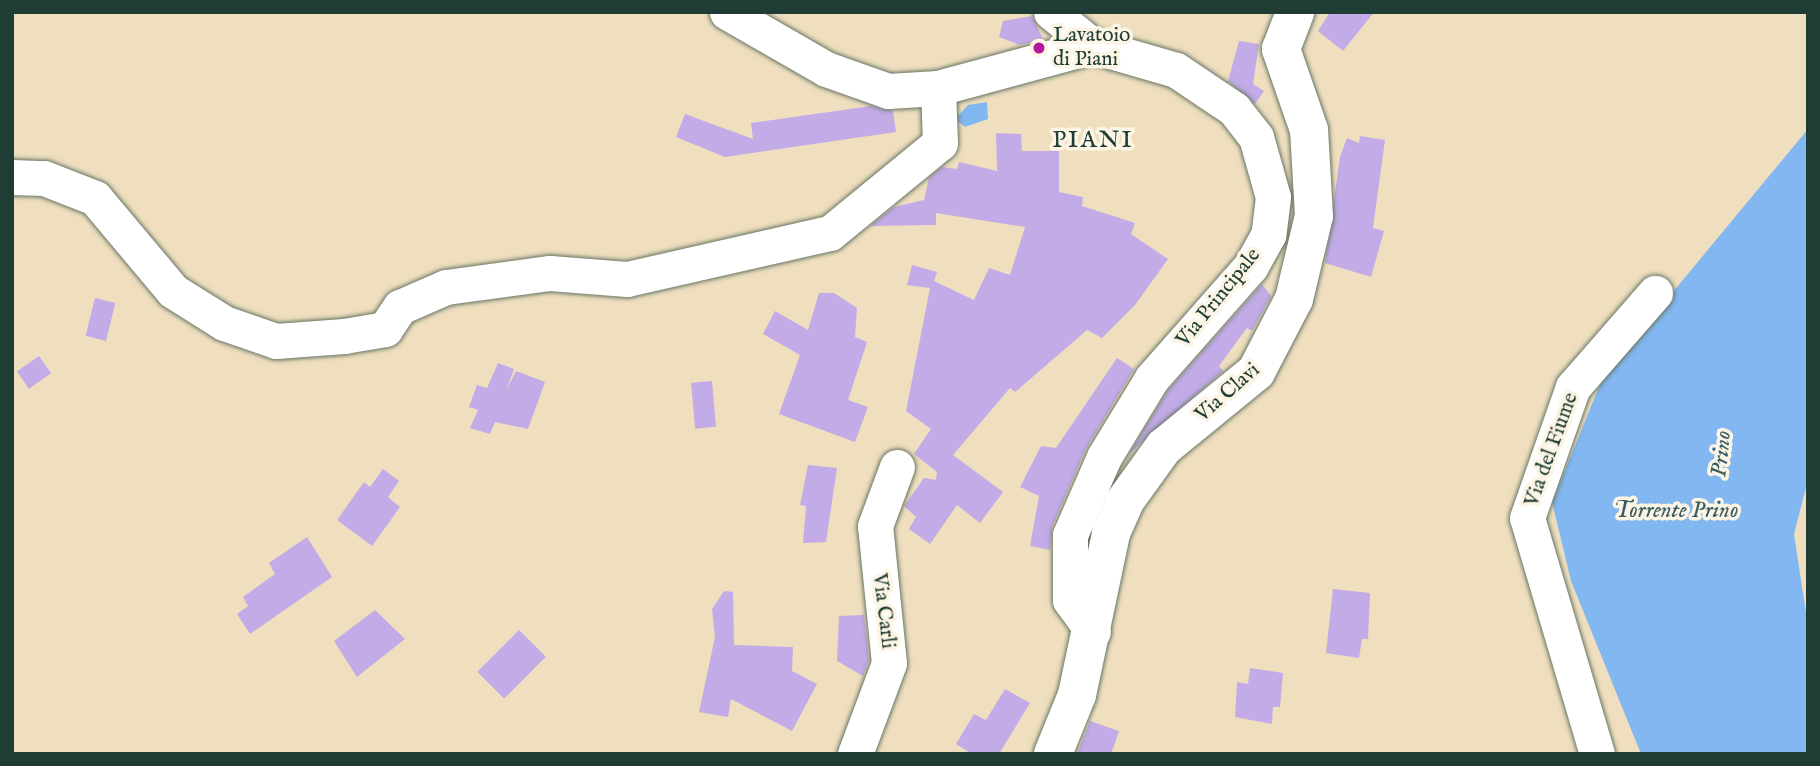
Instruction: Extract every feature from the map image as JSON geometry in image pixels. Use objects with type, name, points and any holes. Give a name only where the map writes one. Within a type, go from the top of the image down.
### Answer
[{"type":"main road","name":"Via Clavi","points":[[1053,754],[1093,632],[1111,533],[1143,469],[1256,372],[1294,299],[1314,216],[1314,163],[1281,50],[1294,12]]},
{"type":"street","points":[[727,12],[826,69],[888,91],[938,88],[1093,46]]},
{"type":"street","name":"Via Principale","points":[[1051,12],[1093,46],[1176,70],[1234,109],[1256,137],[1273,197],[1268,235],[1250,267],[1152,378],[1104,457],[1070,535],[1070,600],[1093,632]]},
{"type":"street","points":[[12,177],[44,178],[95,198],[173,291],[224,323],[276,341],[344,336],[384,329],[411,300],[446,287],[551,274],[627,279],[830,233],[940,144],[938,88]]},
{"type":"street","name":"Via del Fiume","points":[[1597,754],[1527,518],[1573,387],[1656,293]]},
{"type":"street","name":"Via Carli","points":[[855,754],[889,663],[875,526],[897,467]]},
{"type":"water","points":[[987,102],[988,119],[965,127],[955,119],[968,105]]},
{"type":"water","name":"Torrente Prino","points":[[1808,129],[1808,480],[1794,534],[1808,626],[1808,754],[1641,754],[1571,581],[1552,502],[1604,375]]},
{"type":"building","points":[[1330,12],[1374,12],[1343,51],[1318,31]]},
{"type":"building","points":[[1032,16],[1043,39],[1020,45],[999,37],[1003,21]]},
{"type":"building","points":[[1239,41],[1259,44],[1253,84],[1264,91],[1255,104],[1228,81]]},
{"type":"building","points":[[871,106],[893,111],[896,132],[725,157],[676,137],[685,114],[753,139],[751,123]]},
{"type":"building","points":[[996,133],[1021,134],[1022,151],[1059,151],[1059,192],[1083,197],[1082,206],[1135,223],[1131,234],[1168,259],[1135,305],[1102,338],[1087,330],[1015,392],[1010,388],[953,455],[1003,492],[980,523],[957,505],[930,544],[909,529],[916,517],[904,506],[924,478],[936,480],[937,472],[914,454],[931,429],[906,411],[930,288],[907,285],[912,265],[937,272],[934,281],[974,300],[989,268],[1010,275],[1025,227],[936,213],[936,225],[870,226],[894,207],[924,200],[929,178],[942,167],[957,169],[959,162],[997,171]]},
{"type":"building","points":[[1360,136],[1385,140],[1373,228],[1384,231],[1371,277],[1325,263],[1340,157],[1347,138],[1359,143]]},
{"type":"building","points":[[1262,284],[1271,296],[1252,331],[1247,328],[1219,366],[1223,371],[1129,454],[1168,390]]},
{"type":"building","points":[[819,293],[834,293],[857,308],[855,337],[867,342],[848,400],[868,407],[855,442],[779,414],[800,355],[763,334],[775,311],[808,330]]},
{"type":"building","points":[[95,298],[115,303],[106,341],[86,336]]},
{"type":"building","points":[[39,356],[51,373],[29,389],[17,371]]},
{"type":"building","points":[[1117,358],[1134,369],[1086,449],[1052,527],[1050,550],[1030,546],[1039,496],[1020,487],[1041,446],[1056,448]]},
{"type":"building","points":[[498,363],[514,369],[506,391],[516,371],[545,382],[528,429],[495,422],[490,434],[470,428],[478,410],[469,407],[477,385],[487,388]]},
{"type":"building","points":[[712,381],[716,427],[695,429],[691,383]]},
{"type":"building","points":[[808,465],[837,468],[826,542],[803,543],[806,506],[800,505]]},
{"type":"building","points":[[383,469],[399,481],[388,497],[400,507],[372,546],[337,520],[364,482],[370,487]]},
{"type":"building","points":[[307,537],[332,577],[250,634],[237,614],[248,606],[243,597],[275,574],[269,563]]},
{"type":"building","points":[[1333,589],[1370,593],[1368,639],[1362,639],[1359,658],[1326,653]]},
{"type":"building","points":[[724,591],[733,592],[734,645],[793,647],[792,671],[817,684],[792,731],[731,699],[728,717],[699,712],[715,637],[712,609]]},
{"type":"building","points":[[375,610],[405,639],[357,677],[334,641]]},
{"type":"building","points":[[864,615],[869,660],[863,676],[837,661],[839,616]]},
{"type":"building","points":[[519,630],[546,657],[504,699],[477,672]]},
{"type":"building","points":[[1250,668],[1283,673],[1280,707],[1273,707],[1272,724],[1235,717],[1237,682],[1248,684]]},
{"type":"building","points":[[1005,689],[1030,703],[999,754],[972,754],[956,744],[974,714],[986,720]]},
{"type":"building","points":[[1090,721],[1119,731],[1111,754],[1077,754]]},
{"type":"place","name":"Lavatoio di Piani","points":[[1039,48]]},
{"type":"district","name":"PIANI","points":[[1093,141]]},
{"type":"water label","name":"Prino","points":[[1722,454]]}]
